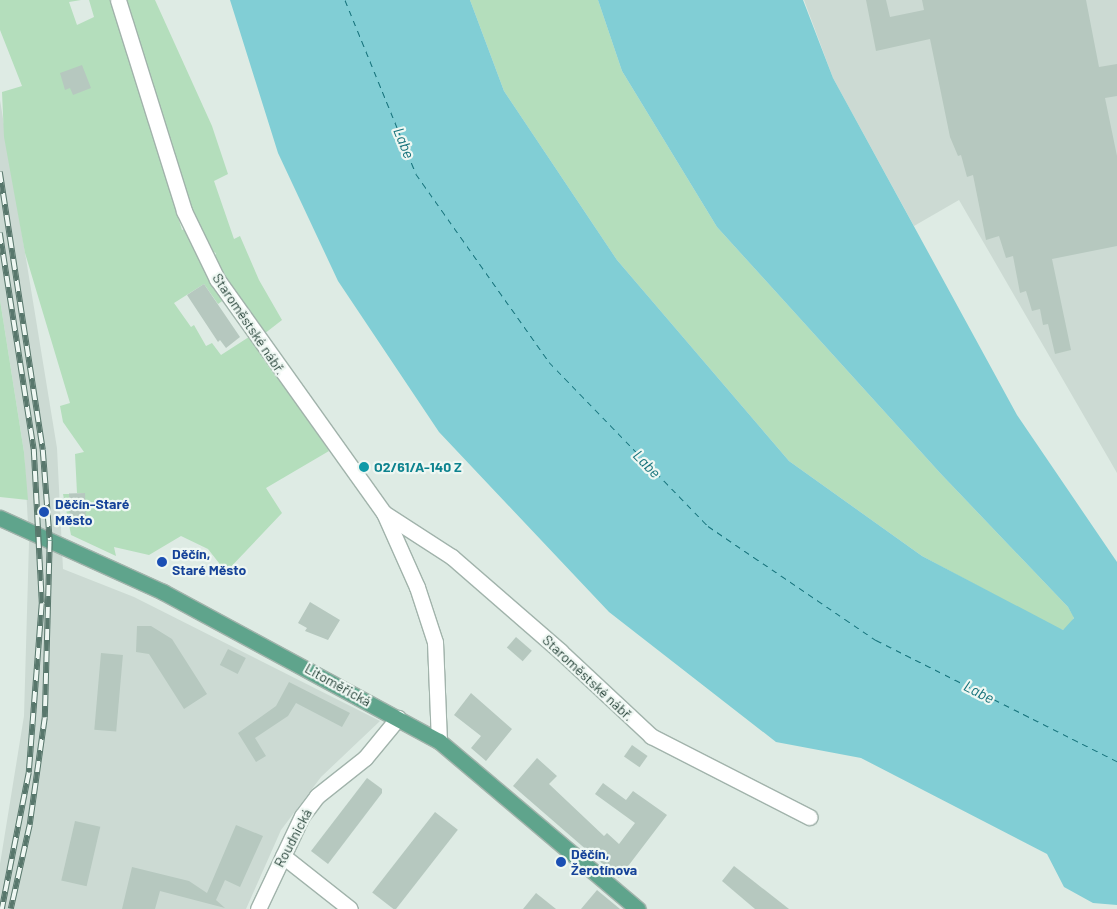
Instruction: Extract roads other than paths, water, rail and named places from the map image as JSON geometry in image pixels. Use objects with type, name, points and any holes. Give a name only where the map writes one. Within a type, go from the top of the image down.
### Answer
[{"type":"main road","name":"Litoměřická","points":[[0,518],[163,592],[439,740],[638,909]]},
{"type":"street","name":"Staroměstské nábř.","points":[[118,0],[184,211],[217,279],[384,513],[417,586],[435,642],[439,740]]},
{"type":"street","name":"Staroměstské nábř.","points":[[384,513],[452,557],[560,650],[652,736],[809,817]]},
{"type":"street","name":"Roudnická","points":[[258,909],[302,816],[318,796],[365,758],[398,718]]},
{"type":"street","points":[[283,856],[350,909]]},
{"type":"water","name":"Labe","points":[[230,0],[470,0],[504,91],[617,260],[789,461],[922,556],[1063,630],[1074,618],[1068,607],[941,474],[717,227],[622,71],[598,0],[803,0],[833,78],[1017,415],[1117,562],[1117,905],[1093,903],[1064,887],[1047,854],[861,758],[776,742],[609,612],[439,432],[338,281],[278,153]]},
{"type":"railway","points":[[0,172],[43,450],[50,541],[45,718],[30,825],[11,909]]},
{"type":"railway","points":[[0,233],[34,449],[42,604],[29,773],[2,909]]},
{"type":"place","name":"O2/61/A-140 Z","points":[[364,467]]},
{"type":"place","name":"Děčín-Staré Město","points":[[44,512]]},
{"type":"place","name":"Děčín, Staré Město","points":[[162,562]]},
{"type":"place","name":"Děčín, Žerotínova","points":[[561,862]]}]
